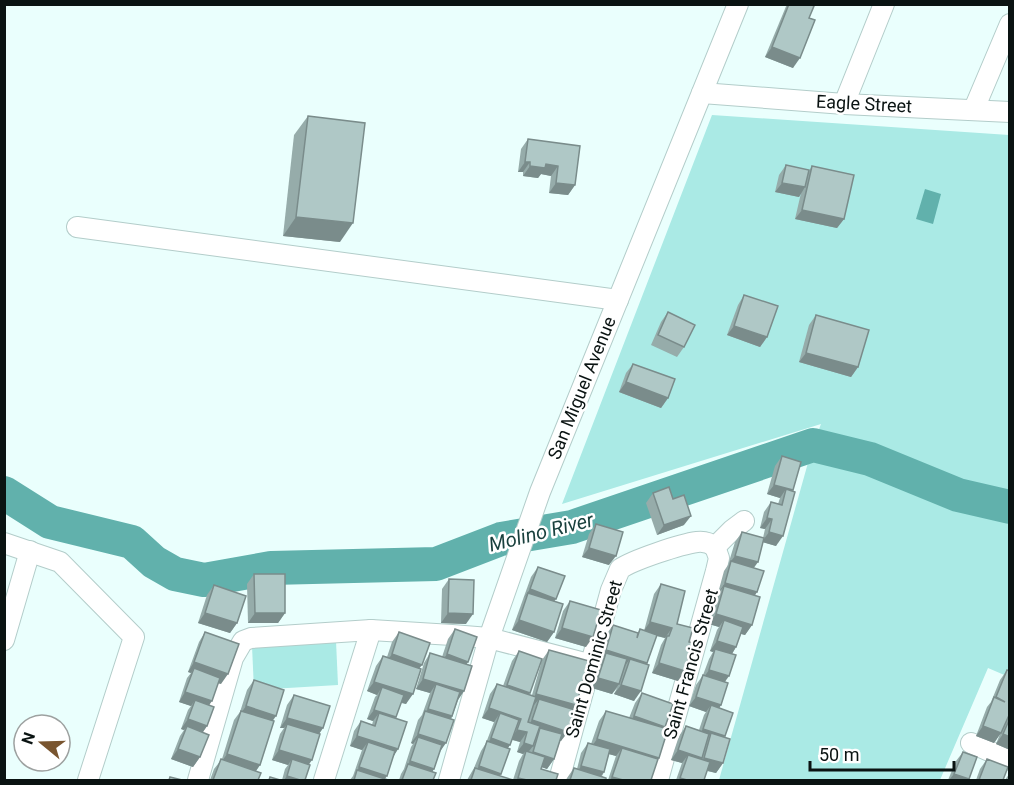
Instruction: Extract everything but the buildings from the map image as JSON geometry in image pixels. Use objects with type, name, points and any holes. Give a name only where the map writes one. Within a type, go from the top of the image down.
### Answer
[{"type":"street","name":"San Miguel Avenue","points":[[449,780],[489,638],[540,492],[618,300],[710,94],[738,4]]},
{"type":"street","points":[[844,104],[885,4]]},
{"type":"street","points":[[974,110],[1010,24]]},
{"type":"street","name":"Eagle Street","points":[[710,94],[844,104],[1010,112]]},
{"type":"street","points":[[77,227],[618,300]]},
{"type":"street","points":[[715,547],[744,521]]},
{"type":"street","name":"Saint Dominic Street","points":[[559,780],[612,590],[620,569],[638,560],[697,542],[708,543],[715,547]]},
{"type":"street","points":[[4,543],[60,562],[134,637],[88,780]]},
{"type":"street","name":"Saint Francis Street","points":[[658,780],[716,571],[719,558],[715,547]]},
{"type":"street","points":[[4,640],[30,551]]},
{"type":"street","points":[[198,780],[233,658],[243,641],[260,636],[371,630],[489,638],[592,665]]},
{"type":"street","points":[[324,780],[371,630]]},
{"type":"street","points":[[971,743],[1010,760]]},
{"type":"shaded area","points":[[712,115],[1009,135],[1009,677],[988,668],[940,780],[719,780],[813,445],[821,424],[562,504]]},
{"type":"shaded area","points":[[925,189],[941,194],[933,224],[916,219]]},
{"type":"shaded area","points":[[336,641],[338,685],[254,690],[252,646]]},
{"type":"waterway","name":"Molino River","points":[[4,493],[50,522],[132,542],[154,562],[175,574],[204,580],[271,568],[436,564],[501,539],[572,527],[813,445],[870,459],[958,495],[1010,507]]}]
